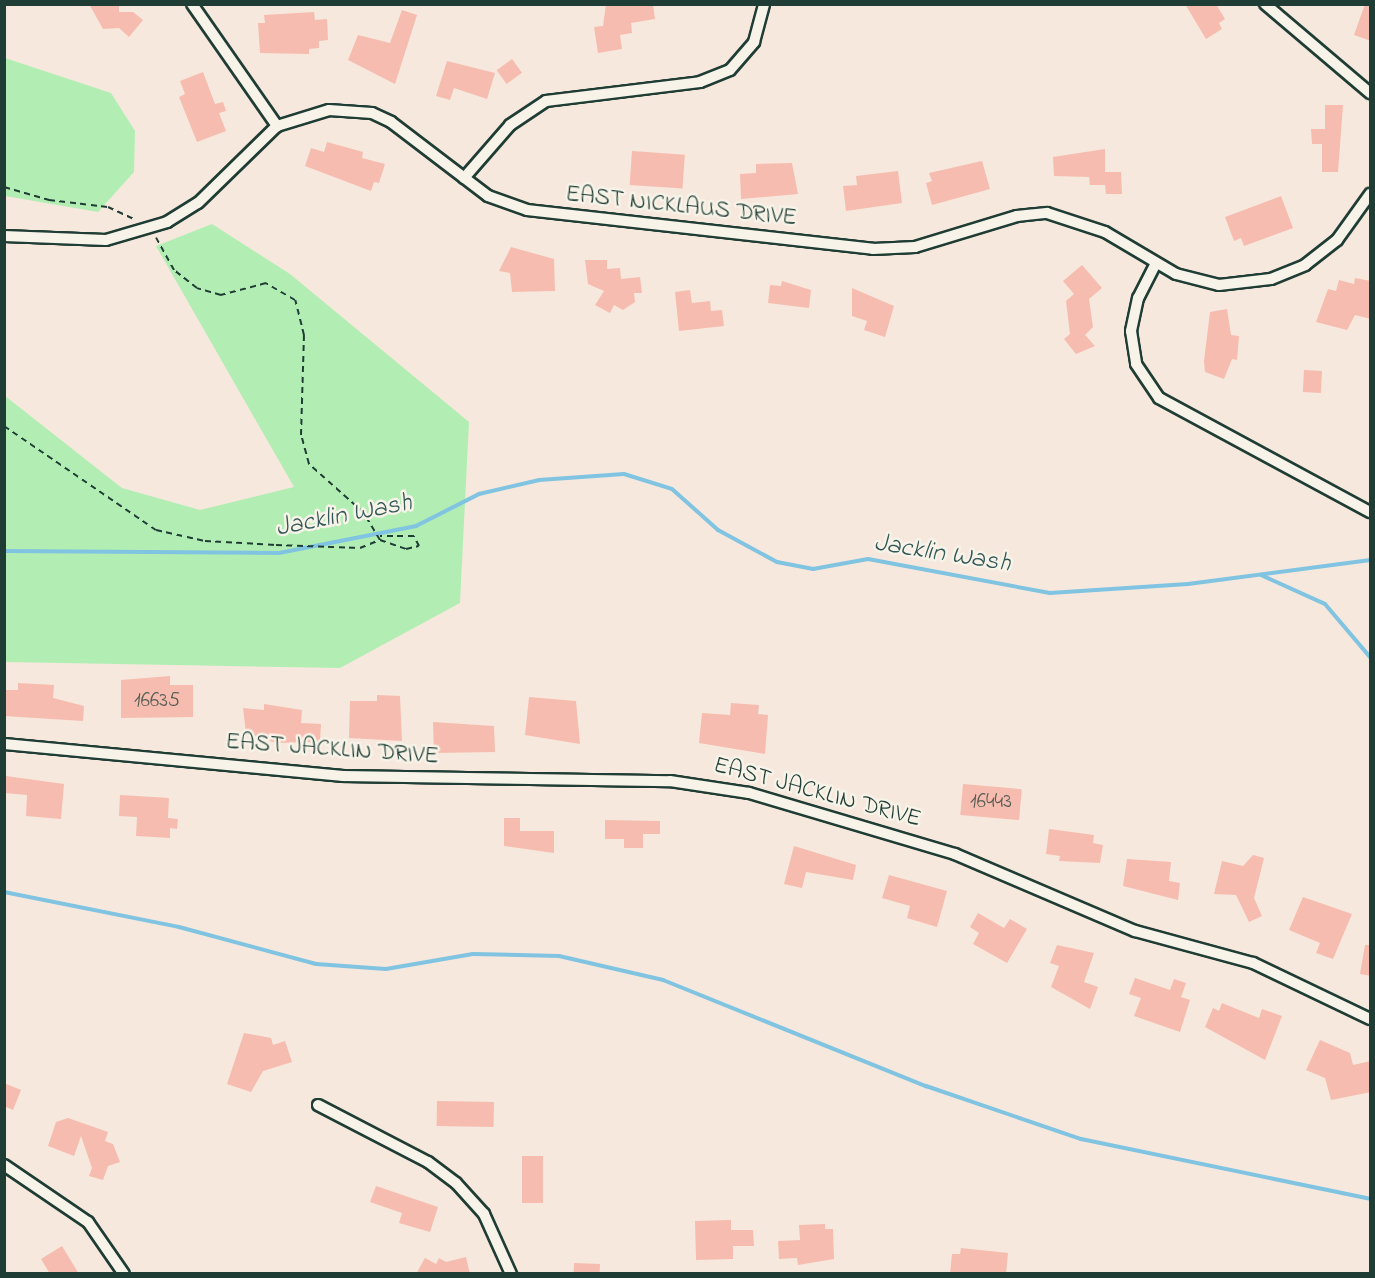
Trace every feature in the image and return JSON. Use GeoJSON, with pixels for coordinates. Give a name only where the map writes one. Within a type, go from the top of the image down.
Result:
{"type":"FeatureCollection","features":[{"type":"Feature","properties":{"kind":"street"},"geometry":{"type":"LineString","coordinates":[[192,4],[277,126]]}},
{"type":"Feature","properties":{"kind":"street"},"geometry":{"type":"LineString","coordinates":[[464,178],[510,125],[546,101],[700,82],[730,70],[754,42],[764,4]]}},
{"type":"Feature","properties":{"kind":"street"},"geometry":{"type":"LineString","coordinates":[[1265,4],[1371,93]]}},
{"type":"Feature","properties":{"kind":"street","name":"EAST NICKLAUS DRIVE"},"geometry":{"type":"LineString","coordinates":[[4,236],[106,240],[148,229],[198,202],[277,126],[329,110],[372,113],[415,137],[464,178],[502,202],[545,213],[873,249],[915,247],[1017,216],[1047,213],[1105,232],[1155,265],[1219,285],[1289,273],[1337,240],[1371,194]]}},
{"type":"Feature","properties":{"kind":"street"},"geometry":{"type":"LineString","coordinates":[[1155,265],[1138,298],[1131,331],[1136,364],[1159,398],[1371,512]]}},
{"type":"Feature","properties":{"kind":"street","name":"EAST JACKLIN DRIVE"},"geometry":{"type":"LineString","coordinates":[[4,744],[343,776],[670,781],[749,793],[939,848],[1135,931],[1253,963],[1371,1019]]}},
{"type":"Feature","properties":{"kind":"street"},"geometry":{"type":"LineString","coordinates":[[318,1105],[428,1162],[456,1183],[484,1214],[511,1274]]}},
{"type":"Feature","properties":{"kind":"street"},"geometry":{"type":"LineString","coordinates":[[4,1165],[88,1222],[124,1274]]}},
{"type":"Feature","properties":{"kind":"path"},"geometry":{"type":"LineString","coordinates":[[4,187],[49,200],[108,207],[148,229],[174,270],[197,288],[221,295],[266,283],[295,300],[304,335],[301,435],[309,464],[364,513],[380,538],[413,550],[420,540],[380,538],[360,548],[276,545],[205,541],[156,530],[4,426]]}},
{"type":"Feature","properties":{"kind":"green space"},"geometry":{"type":"Polygon","coordinates":[[[5,58],[111,93],[135,131],[134,172],[98,212],[5,196],[5,58]]]}},
{"type":"Feature","properties":{"kind":"green space"},"geometry":{"type":"Polygon","coordinates":[[[212,224],[290,274],[469,422],[460,603],[340,668],[5,662],[5,396],[122,488],[200,510],[294,487],[156,246],[212,224]]]}},
{"type":"Feature","properties":{"kind":"building"},"geometry":{"type":"Polygon","coordinates":[[[89,4],[119,4],[119,12],[133,12],[143,20],[129,37],[119,28],[103,29],[89,4]]]}},
{"type":"Feature","properties":{"kind":"building"},"geometry":{"type":"Polygon","coordinates":[[[606,4],[653,4],[655,19],[631,23],[632,33],[620,35],[622,49],[598,53],[594,27],[603,26],[606,4]]]}},
{"type":"Feature","properties":{"kind":"building"},"geometry":{"type":"Polygon","coordinates":[[[1185,4],[1216,4],[1225,19],[1219,23],[1222,29],[1206,39],[1185,4]]]}},
{"type":"Feature","properties":{"kind":"building"},"geometry":{"type":"Polygon","coordinates":[[[1365,4],[1371,4],[1371,41],[1354,35],[1365,4]]]}},
{"type":"Feature","properties":{"kind":"building"},"geometry":{"type":"Polygon","coordinates":[[[402,10],[417,15],[395,84],[348,60],[358,35],[390,43],[402,10]]]}},
{"type":"Feature","properties":{"kind":"building"},"geometry":{"type":"Polygon","coordinates":[[[314,12],[315,20],[327,19],[328,40],[319,41],[319,48],[309,49],[309,54],[260,53],[258,23],[265,23],[264,15],[314,12]]]}},
{"type":"Feature","properties":{"kind":"building"},"geometry":{"type":"Polygon","coordinates":[[[512,59],[522,73],[507,84],[497,70],[512,59]]]}},
{"type":"Feature","properties":{"kind":"building"},"geometry":{"type":"Polygon","coordinates":[[[447,61],[495,73],[487,99],[454,88],[450,100],[436,96],[447,61]]]}},
{"type":"Feature","properties":{"kind":"building"},"geometry":{"type":"Polygon","coordinates":[[[203,72],[215,104],[223,102],[226,111],[219,113],[226,131],[197,142],[179,97],[185,94],[180,81],[203,72]]]}},
{"type":"Feature","properties":{"kind":"building"},"geometry":{"type":"Polygon","coordinates":[[[1325,105],[1343,105],[1338,172],[1322,172],[1322,144],[1312,144],[1311,129],[1325,129],[1325,105]]]}},
{"type":"Feature","properties":{"kind":"building"},"geometry":{"type":"Polygon","coordinates":[[[327,142],[363,152],[362,158],[385,164],[379,183],[374,182],[371,191],[305,166],[311,148],[324,152],[327,142]]]}},
{"type":"Feature","properties":{"kind":"building"},"geometry":{"type":"Polygon","coordinates":[[[1105,149],[1105,172],[1121,172],[1122,194],[1106,194],[1105,185],[1090,185],[1089,177],[1054,176],[1053,157],[1105,149]]]}},
{"type":"Feature","properties":{"kind":"building"},"geometry":{"type":"Polygon","coordinates":[[[632,151],[685,155],[682,189],[630,185],[632,151]]]}},
{"type":"Feature","properties":{"kind":"building"},"geometry":{"type":"Polygon","coordinates":[[[982,161],[990,189],[932,205],[926,183],[932,181],[929,173],[982,161]]]}},
{"type":"Feature","properties":{"kind":"building"},"geometry":{"type":"Polygon","coordinates":[[[792,163],[798,194],[741,199],[740,174],[756,173],[756,164],[792,163]]]}},
{"type":"Feature","properties":{"kind":"building"},"geometry":{"type":"Polygon","coordinates":[[[898,171],[902,203],[846,211],[843,186],[857,185],[856,176],[898,171]]]}},
{"type":"Feature","properties":{"kind":"building"},"geometry":{"type":"Polygon","coordinates":[[[1281,196],[1293,228],[1244,246],[1241,238],[1234,241],[1225,217],[1281,196]]]}},
{"type":"Feature","properties":{"kind":"building"},"geometry":{"type":"Polygon","coordinates":[[[511,247],[554,259],[555,291],[512,292],[510,273],[499,271],[511,247]]]}},
{"type":"Feature","properties":{"kind":"building"},"geometry":{"type":"Polygon","coordinates":[[[585,260],[607,260],[607,269],[620,268],[621,279],[640,277],[642,293],[634,293],[635,302],[623,310],[614,305],[610,313],[595,305],[604,291],[588,284],[585,260]]]}},
{"type":"Feature","properties":{"kind":"building"},"geometry":{"type":"Polygon","coordinates":[[[1082,265],[1102,288],[1089,299],[1093,327],[1085,335],[1095,346],[1076,354],[1064,339],[1070,334],[1066,301],[1074,294],[1063,281],[1082,265]]]}},
{"type":"Feature","properties":{"kind":"building"},"geometry":{"type":"Polygon","coordinates":[[[1355,278],[1371,281],[1371,319],[1355,315],[1347,330],[1316,322],[1328,289],[1336,291],[1339,280],[1354,284],[1355,278]]]}},
{"type":"Feature","properties":{"kind":"building"},"geometry":{"type":"Polygon","coordinates":[[[782,281],[811,290],[809,308],[768,303],[770,285],[781,286],[782,281]]]}},
{"type":"Feature","properties":{"kind":"building"},"geometry":{"type":"Polygon","coordinates":[[[852,288],[894,306],[885,337],[864,330],[867,321],[852,316],[852,288]]]}},
{"type":"Feature","properties":{"kind":"building"},"geometry":{"type":"Polygon","coordinates":[[[690,290],[692,303],[710,301],[711,311],[722,310],[724,326],[679,331],[675,292],[690,290]]]}},
{"type":"Feature","properties":{"kind":"building"},"geometry":{"type":"Polygon","coordinates":[[[1227,309],[1231,335],[1239,336],[1237,360],[1232,359],[1224,379],[1205,372],[1204,361],[1210,312],[1227,309]]]}},
{"type":"Feature","properties":{"kind":"building"},"geometry":{"type":"Polygon","coordinates":[[[1304,370],[1322,371],[1321,393],[1303,392],[1304,370]]]}},
{"type":"Feature","properties":{"kind":"building"},"geometry":{"type":"Polygon","coordinates":[[[170,676],[170,685],[193,685],[193,717],[121,718],[121,680],[170,676]]]}},
{"type":"Feature","properties":{"kind":"building"},"geometry":{"type":"Polygon","coordinates":[[[18,683],[54,685],[53,698],[84,706],[83,721],[4,716],[4,690],[18,690],[18,683]]]}},
{"type":"Feature","properties":{"kind":"building"},"geometry":{"type":"Polygon","coordinates":[[[377,695],[400,696],[402,741],[349,738],[350,701],[377,701],[377,695]]]}},
{"type":"Feature","properties":{"kind":"building"},"geometry":{"type":"Polygon","coordinates":[[[529,697],[576,701],[580,744],[525,735],[529,697]]]}},
{"type":"Feature","properties":{"kind":"building"},"geometry":{"type":"Polygon","coordinates":[[[731,703],[759,705],[758,714],[768,715],[765,754],[699,743],[702,713],[730,715],[731,703]]]}},
{"type":"Feature","properties":{"kind":"building"},"geometry":{"type":"Polygon","coordinates":[[[264,704],[302,710],[301,723],[321,724],[320,742],[276,743],[246,733],[243,708],[264,710],[264,704]]]}},
{"type":"Feature","properties":{"kind":"building"},"geometry":{"type":"Polygon","coordinates":[[[433,722],[494,726],[495,752],[434,753],[433,722]]]}},
{"type":"Feature","properties":{"kind":"building"},"geometry":{"type":"Polygon","coordinates":[[[6,776],[64,784],[61,819],[26,816],[27,795],[4,793],[6,776]]]}},
{"type":"Feature","properties":{"kind":"building"},"geometry":{"type":"Polygon","coordinates":[[[963,784],[1022,789],[1019,820],[960,815],[963,784]]]}},
{"type":"Feature","properties":{"kind":"building"},"geometry":{"type":"Polygon","coordinates":[[[120,795],[169,798],[168,818],[178,819],[177,829],[170,828],[170,838],[136,836],[137,817],[119,816],[120,795]]]}},
{"type":"Feature","properties":{"kind":"building"},"geometry":{"type":"Polygon","coordinates":[[[504,818],[520,818],[520,831],[554,831],[554,853],[504,846],[504,818]]]}},
{"type":"Feature","properties":{"kind":"building"},"geometry":{"type":"Polygon","coordinates":[[[605,820],[660,821],[660,834],[643,834],[643,848],[624,848],[624,839],[605,839],[605,820]]]}},
{"type":"Feature","properties":{"kind":"building"},"geometry":{"type":"Polygon","coordinates":[[[1049,829],[1094,835],[1093,843],[1103,845],[1100,863],[1059,861],[1060,856],[1046,854],[1049,829]]]}},
{"type":"Feature","properties":{"kind":"building"},"geometry":{"type":"Polygon","coordinates":[[[794,846],[856,865],[853,880],[806,872],[802,888],[784,884],[794,846]]]}},
{"type":"Feature","properties":{"kind":"building"},"geometry":{"type":"Polygon","coordinates":[[[1253,855],[1264,858],[1254,898],[1262,916],[1249,922],[1236,895],[1214,894],[1222,861],[1243,866],[1253,855]]]}},
{"type":"Feature","properties":{"kind":"building"},"geometry":{"type":"Polygon","coordinates":[[[1127,859],[1171,862],[1169,881],[1180,883],[1178,900],[1123,886],[1127,859]]]}},
{"type":"Feature","properties":{"kind":"building"},"geometry":{"type":"Polygon","coordinates":[[[889,875],[947,891],[937,927],[907,918],[910,906],[882,898],[889,875]]]}},
{"type":"Feature","properties":{"kind":"building"},"geometry":{"type":"Polygon","coordinates":[[[1303,897],[1352,914],[1333,959],[1316,953],[1320,943],[1289,930],[1303,897]]]}},
{"type":"Feature","properties":{"kind":"building"},"geometry":{"type":"Polygon","coordinates":[[[978,913],[1004,928],[1010,919],[1027,929],[1007,963],[973,944],[979,933],[970,927],[978,913]]]}},
{"type":"Feature","properties":{"kind":"building"},"geometry":{"type":"Polygon","coordinates":[[[1057,945],[1094,953],[1084,982],[1098,987],[1090,1009],[1051,987],[1059,966],[1050,963],[1057,945]]]}},
{"type":"Feature","properties":{"kind":"building"},"geometry":{"type":"Polygon","coordinates":[[[1365,945],[1371,945],[1371,976],[1360,974],[1365,945]]]}},
{"type":"Feature","properties":{"kind":"building"},"geometry":{"type":"Polygon","coordinates":[[[1135,978],[1170,990],[1174,979],[1186,983],[1181,997],[1190,1000],[1180,1032],[1134,1016],[1141,998],[1129,994],[1135,978]]]}},
{"type":"Feature","properties":{"kind":"building"},"geometry":{"type":"Polygon","coordinates":[[[1222,1003],[1259,1018],[1262,1009],[1282,1016],[1265,1060],[1205,1027],[1213,1008],[1219,1011],[1222,1003]]]}},
{"type":"Feature","properties":{"kind":"building"},"geometry":{"type":"Polygon","coordinates":[[[244,1033],[271,1038],[273,1045],[285,1041],[292,1062],[263,1071],[251,1092],[227,1084],[244,1033]]]}},
{"type":"Feature","properties":{"kind":"building"},"geometry":{"type":"Polygon","coordinates":[[[1320,1040],[1350,1053],[1353,1065],[1371,1061],[1371,1092],[1331,1100],[1325,1078],[1306,1070],[1320,1040]]]}},
{"type":"Feature","properties":{"kind":"building"},"geometry":{"type":"Polygon","coordinates":[[[4,1083],[21,1090],[13,1110],[4,1106],[4,1083]]]}},
{"type":"Feature","properties":{"kind":"building"},"geometry":{"type":"Polygon","coordinates":[[[437,1101],[494,1102],[494,1127],[437,1126],[437,1101]]]}},
{"type":"Feature","properties":{"kind":"building"},"geometry":{"type":"Polygon","coordinates":[[[68,1118],[108,1132],[105,1141],[113,1144],[120,1162],[108,1166],[103,1180],[89,1176],[92,1168],[81,1136],[74,1156],[48,1146],[56,1122],[68,1118]]]}},
{"type":"Feature","properties":{"kind":"building"},"geometry":{"type":"Polygon","coordinates":[[[522,1156],[543,1156],[543,1203],[522,1203],[522,1156]]]}},
{"type":"Feature","properties":{"kind":"building"},"geometry":{"type":"Polygon","coordinates":[[[376,1186],[438,1207],[430,1232],[399,1223],[402,1213],[370,1202],[376,1186]]]}},
{"type":"Feature","properties":{"kind":"building"},"geometry":{"type":"Polygon","coordinates":[[[731,1220],[731,1230],[753,1230],[754,1246],[733,1246],[733,1259],[696,1260],[695,1221],[731,1220]]]}},
{"type":"Feature","properties":{"kind":"building"},"geometry":{"type":"Polygon","coordinates":[[[825,1224],[825,1229],[833,1229],[834,1259],[798,1265],[797,1258],[779,1259],[778,1241],[800,1240],[799,1225],[825,1224]]]}},
{"type":"Feature","properties":{"kind":"building"},"geometry":{"type":"Polygon","coordinates":[[[62,1246],[79,1274],[50,1274],[41,1259],[62,1246]]]}},
{"type":"Feature","properties":{"kind":"building"},"geometry":{"type":"Polygon","coordinates":[[[961,1248],[1008,1253],[1006,1274],[950,1274],[952,1254],[960,1254],[961,1248]]]}},
{"type":"Feature","properties":{"kind":"building"},"geometry":{"type":"Polygon","coordinates":[[[466,1257],[470,1274],[416,1274],[425,1258],[436,1264],[439,1258],[446,1262],[466,1257]]]}},
{"type":"Feature","properties":{"kind":"building"},"geometry":{"type":"Polygon","coordinates":[[[574,1263],[600,1264],[600,1274],[574,1274],[574,1263]]]}},
{"type":"Feature","properties":{"kind":"waterway","name":"Jacklin Wash"},"geometry":{"type":"LineString","coordinates":[[4,551],[279,553],[416,526],[479,494],[539,480],[624,474],[672,489],[718,530],[777,562],[813,569],[868,559],[1050,593],[1188,584],[1370,560]]}},
{"type":"Feature","properties":{"kind":"waterway"},"geometry":{"type":"LineString","coordinates":[[1261,575],[1325,604],[1370,657]]}},
{"type":"Feature","properties":{"kind":"waterway"},"geometry":{"type":"LineString","coordinates":[[4,892],[179,927],[316,964],[386,969],[473,954],[559,956],[663,980],[926,1086],[1081,1139],[1370,1199]]}}]}
